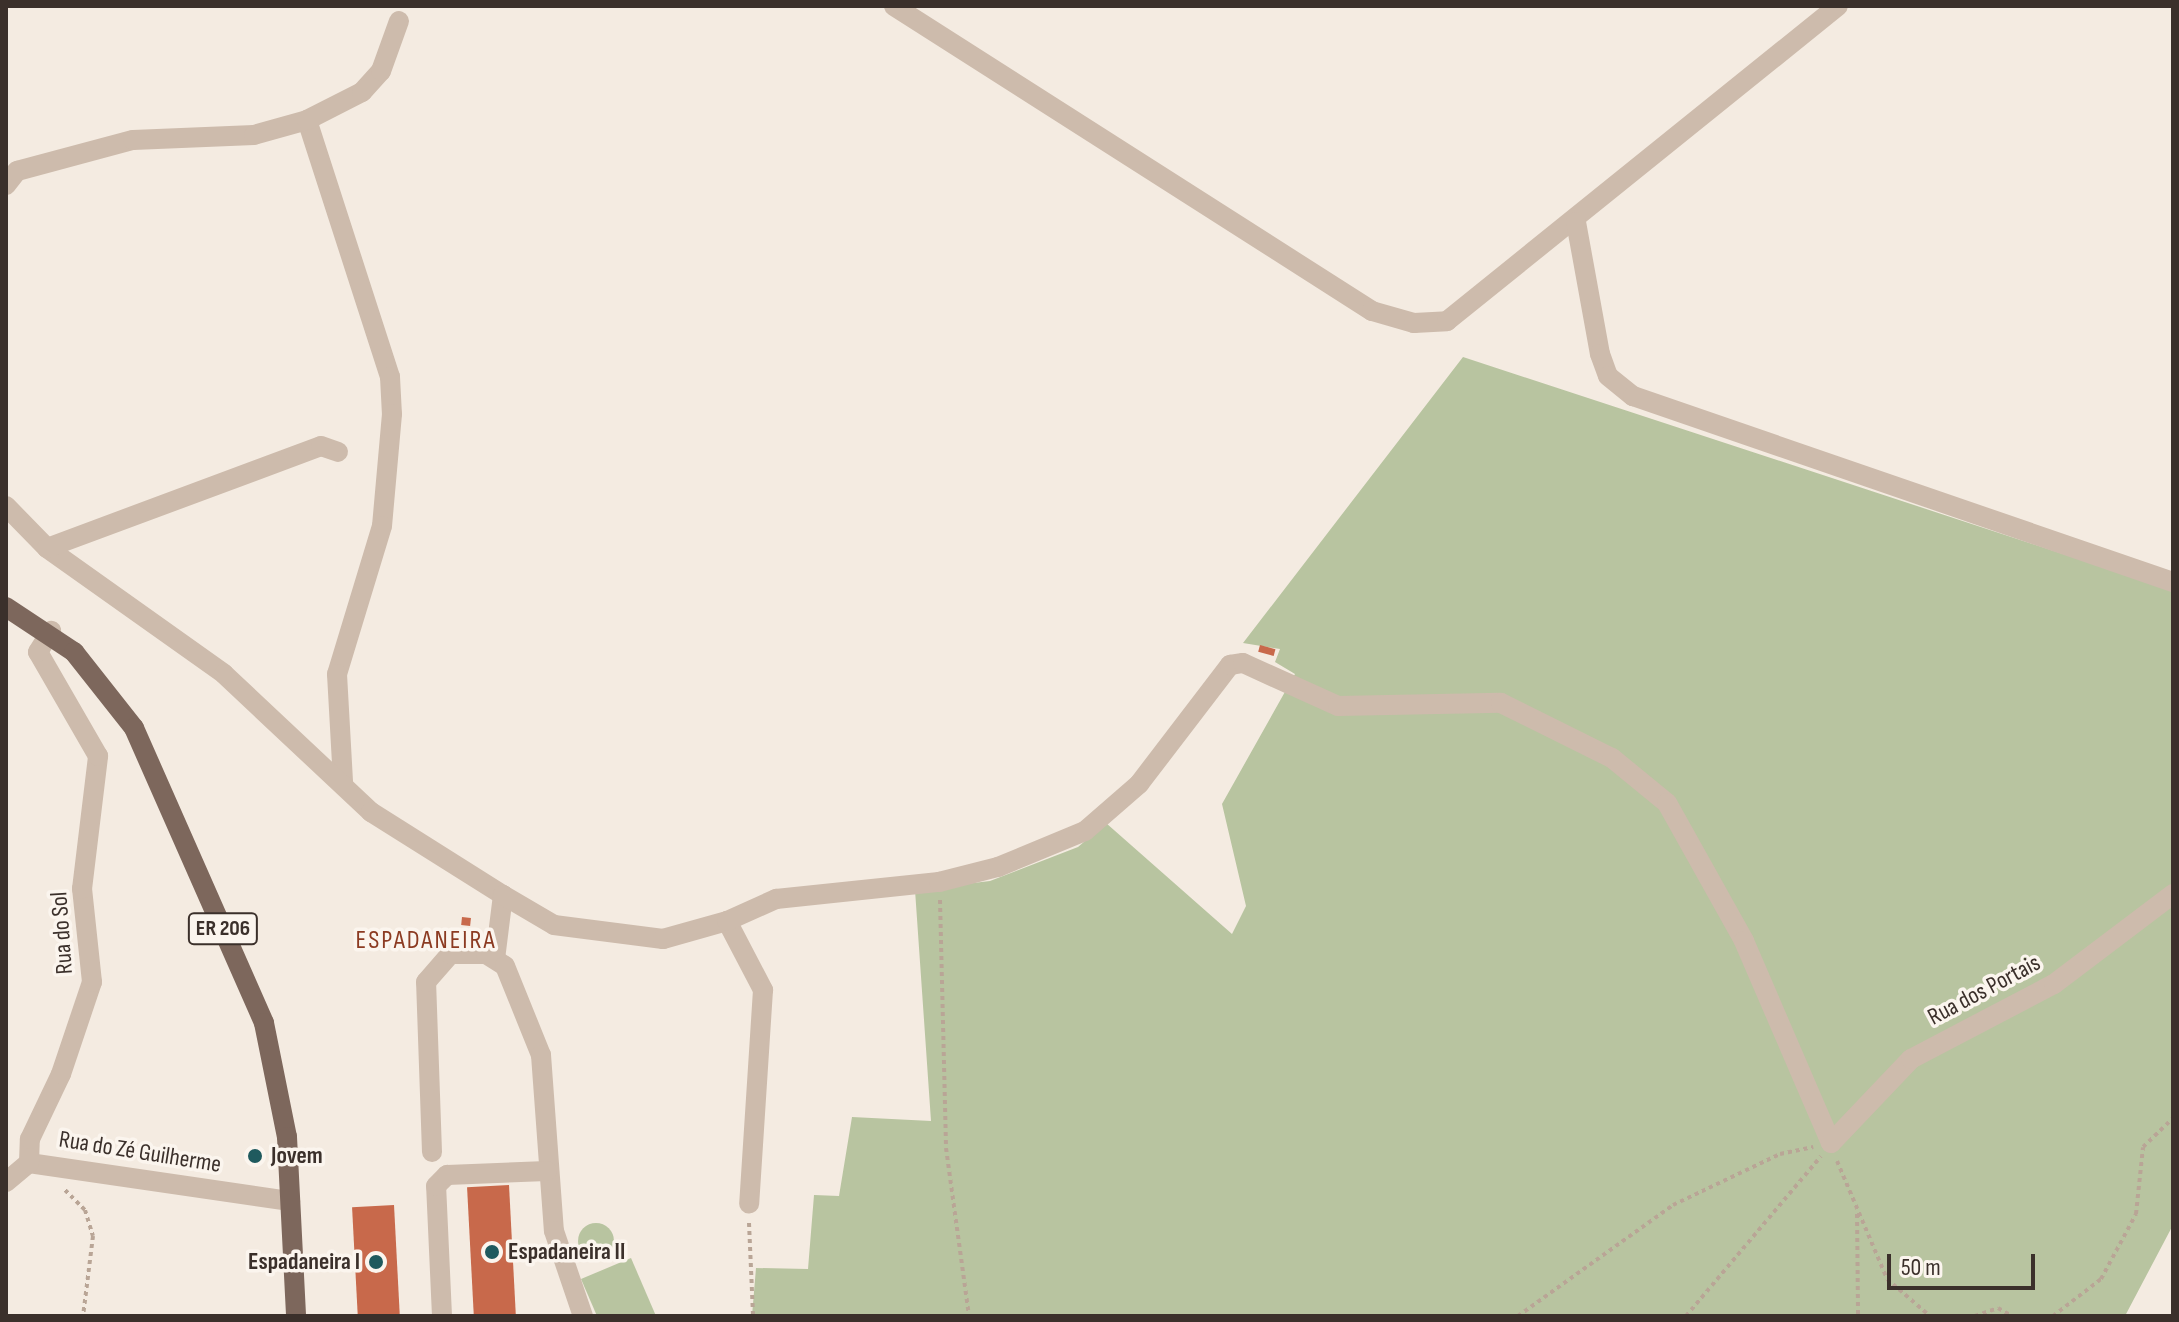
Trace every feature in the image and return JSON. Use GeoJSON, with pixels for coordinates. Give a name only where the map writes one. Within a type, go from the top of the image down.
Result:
{"type":"FeatureCollection","features":[{"type":"Feature","properties":{"kind":"main road","name":"ER 206"},"geometry":{"type":"LineString","coordinates":[[6,607],[51,631],[106,684],[134,728],[264,1023],[280,1075],[296,1316]]}},
{"type":"Feature","properties":{"kind":"street"},"geometry":{"type":"LineString","coordinates":[[894,6],[1372,311],[1414,323],[1447,321],[1576,222],[1838,6]]}},
{"type":"Feature","properties":{"kind":"street"},"geometry":{"type":"LineString","coordinates":[[8,173],[133,140],[254,135],[307,120],[362,92],[381,71],[399,21]]}},
{"type":"Feature","properties":{"kind":"street"},"geometry":{"type":"LineString","coordinates":[[307,120],[390,377],[392,414],[382,526],[337,674],[343,783]]}},
{"type":"Feature","properties":{"kind":"street"},"geometry":{"type":"LineString","coordinates":[[1576,222],[1600,354],[1608,376],[1633,396],[2173,582]]}},
{"type":"Feature","properties":{"kind":"street"},"geometry":{"type":"LineString","coordinates":[[47,548],[321,446],[338,452]]}},
{"type":"Feature","properties":{"kind":"street"},"geometry":{"type":"LineString","coordinates":[[6,506],[47,548],[224,674],[371,812],[554,925],[663,939],[727,921],[776,899],[939,882],[1045,849],[1113,811],[1230,665],[1260,668],[1302,696],[1338,706],[1501,703],[1612,758],[1667,803],[1744,941],[1831,1143]]}},
{"type":"Feature","properties":{"kind":"street","name":"Rua do Sol"},"geometry":{"type":"LineString","coordinates":[[29,1163],[30,1139],[92,982],[82,889],[98,756],[38,652],[51,631]]}},
{"type":"Feature","properties":{"kind":"street","name":"Rua dos Portais"},"geometry":{"type":"LineString","coordinates":[[1831,1143],[1911,1059],[2054,984],[2173,894]]}},
{"type":"Feature","properties":{"kind":"street"},"geometry":{"type":"LineString","coordinates":[[495,959],[503,895]]}},
{"type":"Feature","properties":{"kind":"street"},"geometry":{"type":"LineString","coordinates":[[727,921],[763,990],[749,1204]]}},
{"type":"Feature","properties":{"kind":"street"},"geometry":{"type":"LineString","coordinates":[[432,1152],[426,982],[450,954],[495,959],[505,966],[541,1055],[547,1171],[561,1261],[583,1316]]}},
{"type":"Feature","properties":{"kind":"street"},"geometry":{"type":"LineString","coordinates":[[6,1182],[29,1163]]}},
{"type":"Feature","properties":{"kind":"street","name":"Rua do Zé Guilherme"},"geometry":{"type":"LineString","coordinates":[[29,1163],[290,1201]]}},
{"type":"Feature","properties":{"kind":"street"},"geometry":{"type":"LineString","coordinates":[[442,1316],[436,1186],[447,1175],[547,1171]]}},
{"type":"Feature","properties":{"kind":"path"},"geometry":{"type":"LineString","coordinates":[[939,882],[946,1148],[969,1316]]}},
{"type":"Feature","properties":{"kind":"path"},"geometry":{"type":"LineString","coordinates":[[2053,1316],[2101,1279],[2136,1214],[2143,1147],[2173,1118]]}},
{"type":"Feature","properties":{"kind":"path"},"geometry":{"type":"LineString","coordinates":[[1831,1143],[1887,1279],[1930,1316]]}},
{"type":"Feature","properties":{"kind":"path"},"geometry":{"type":"LineString","coordinates":[[1518,1316],[1673,1205],[1780,1154],[1831,1143]]}},
{"type":"Feature","properties":{"kind":"path"},"geometry":{"type":"LineString","coordinates":[[1686,1316],[1831,1143]]}},
{"type":"Feature","properties":{"kind":"path"},"geometry":{"type":"LineString","coordinates":[[57,1185],[76,1196],[93,1236],[83,1316]]}},
{"type":"Feature","properties":{"kind":"path"},"geometry":{"type":"LineString","coordinates":[[749,1204],[753,1316]]}},
{"type":"Feature","properties":{"kind":"path"},"geometry":{"type":"LineString","coordinates":[[1857,1212],[1858,1316]]}},
{"type":"Feature","properties":{"kind":"path"},"geometry":{"type":"LineString","coordinates":[[1975,1316],[1998,1308],[2012,1316]]}},
{"type":"Feature","properties":{"kind":"green space"},"geometry":{"type":"Polygon","coordinates":[[[1463,357],[2173,590],[2173,1225],[2125,1316],[752,1316],[756,1268],[808,1269],[814,1195],[839,1196],[852,1117],[931,1121],[915,890],[990,881],[1078,847],[1106,823],[1232,934],[1246,906],[1222,804],[1295,674],[1275,662],[1280,649],[1243,643],[1463,357]]]}},
{"type":"Feature","properties":{"kind":"green space"},"geometry":{"type":"Polygon","coordinates":[[[596,1223],[609,1228],[614,1241],[609,1254],[596,1259],[583,1254],[578,1241],[583,1228],[596,1223]]]}},
{"type":"Feature","properties":{"kind":"green space"},"geometry":{"type":"Polygon","coordinates":[[[631,1258],[656,1316],[597,1316],[581,1279],[631,1258]]]}},
{"type":"Feature","properties":{"kind":"building"},"geometry":{"type":"Polygon","coordinates":[[[1260,645],[1275,649],[1274,656],[1258,652],[1260,645]]]}},
{"type":"Feature","properties":{"kind":"building"},"geometry":{"type":"Polygon","coordinates":[[[462,917],[471,918],[470,926],[461,925],[462,917]]]}},
{"type":"Feature","properties":{"kind":"building","name":"Espadaneira II"},"geometry":{"type":"Polygon","coordinates":[[[509,1185],[516,1316],[474,1316],[467,1187],[509,1185]]]}},
{"type":"Feature","properties":{"kind":"building","name":"Espadaneira I"},"geometry":{"type":"Polygon","coordinates":[[[394,1205],[400,1316],[358,1316],[352,1207],[394,1205]]]}},
{"type":"Feature","properties":{"kind":"place","name":"Jovem"},"geometry":{"type":"Point","coordinates":[255,1156]}},
{"type":"Feature","properties":{"kind":"place","name":"Espadaneira II"},"geometry":{"type":"Point","coordinates":[492,1252]}},
{"type":"Feature","properties":{"kind":"place","name":"Espadaneira I"},"geometry":{"type":"Point","coordinates":[376,1262]}},
{"type":"Feature","properties":{"kind":"district","name":"ESPADANEIRA"},"geometry":{"type":"Point","coordinates":[426,941]}}]}
